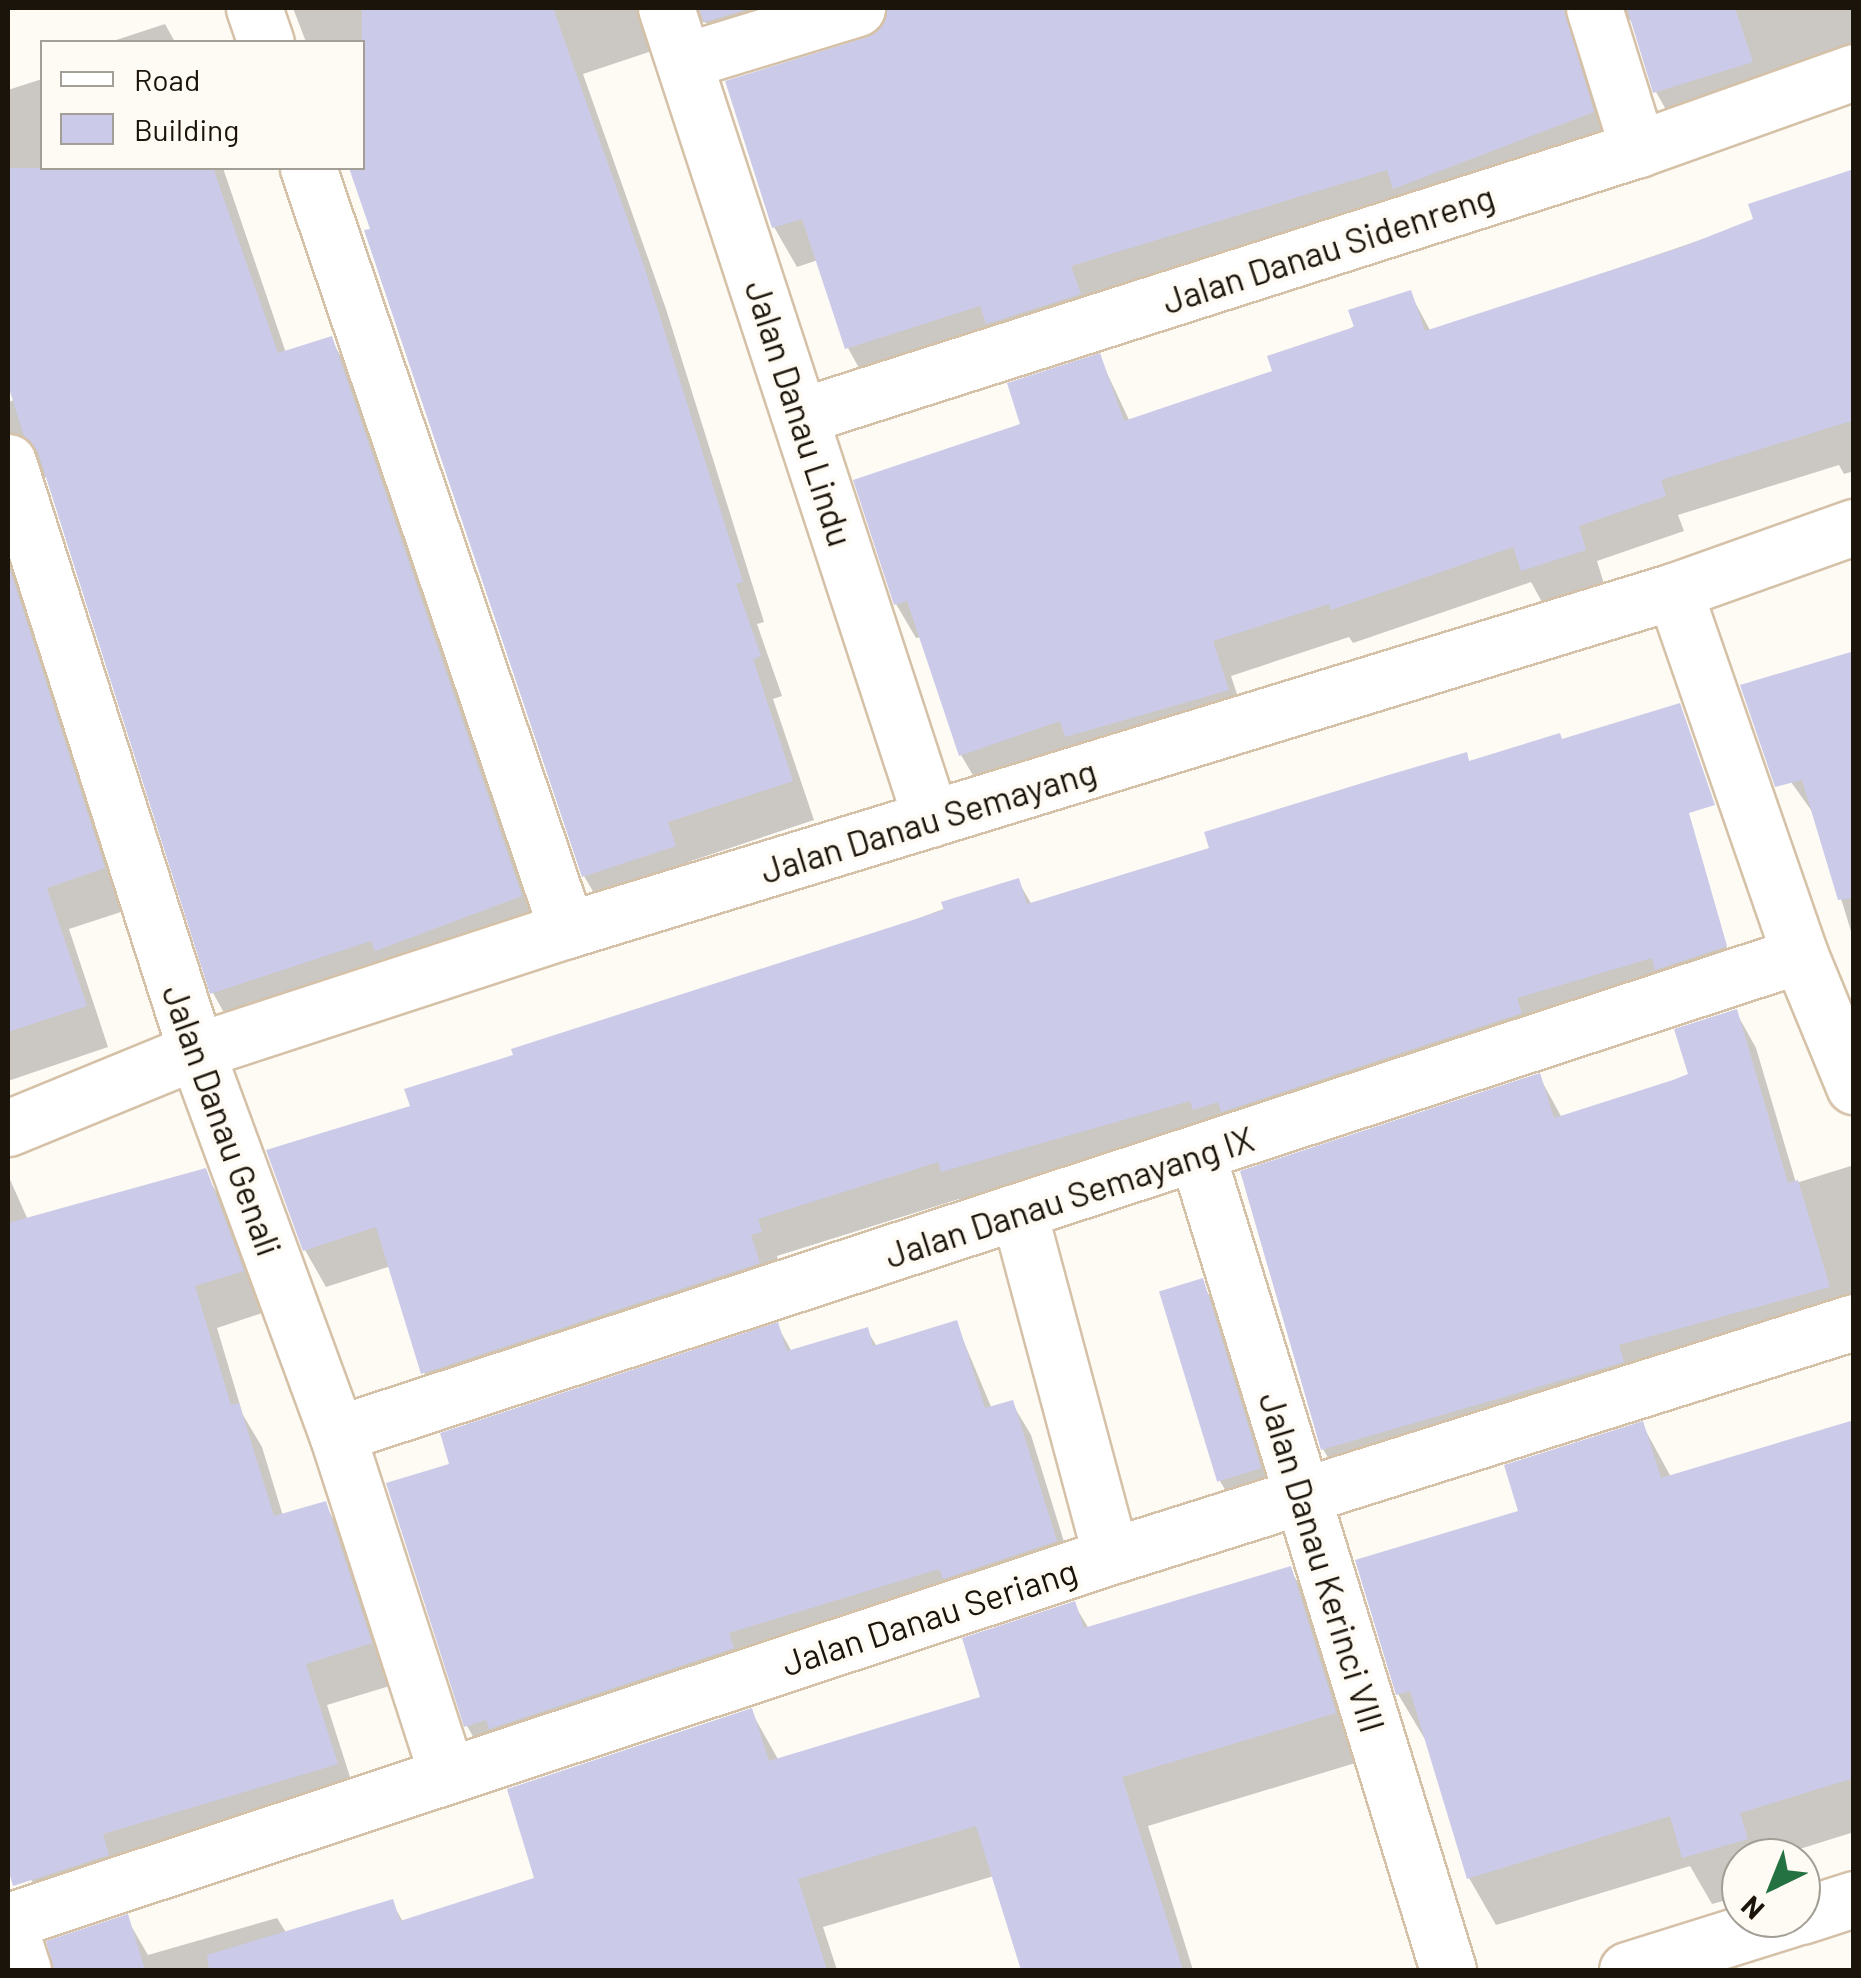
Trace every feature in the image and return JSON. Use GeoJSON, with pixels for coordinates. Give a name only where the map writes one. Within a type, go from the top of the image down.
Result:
{"type":"FeatureCollection","features":[{"type":"Feature","properties":{"kind":"street"},"geometry":{"type":"LineString","coordinates":[[254,8],[265,40]]}},
{"type":"Feature","properties":{"kind":"street","name":"Jalan Danau Lindu"},"geometry":{"type":"LineString","coordinates":[[666,8],[932,819]]}},
{"type":"Feature","properties":{"kind":"street"},"geometry":{"type":"LineString","coordinates":[[684,61],[857,8]]}},
{"type":"Feature","properties":{"kind":"street"},"geometry":{"type":"LineString","coordinates":[[1594,8],[1638,149]]}},
{"type":"Feature","properties":{"kind":"street","name":"Jalan Danau Sidenreng"},"geometry":{"type":"LineString","coordinates":[[801,416],[1638,149],[1854,72]]}},
{"type":"Feature","properties":{"kind":"street"},"geometry":{"type":"LineString","coordinates":[[309,170],[567,930]]}},
{"type":"Feature","properties":{"kind":"street","name":"Jalan Danau Genali"},"geometry":{"type":"LineString","coordinates":[[8,462],[196,1052],[337,1434],[447,1775]]}},
{"type":"Feature","properties":{"kind":"street","name":"Jalan Danau Semayang"},"geometry":{"type":"LineString","coordinates":[[8,1128],[196,1052],[567,930],[1674,590],[1854,527]]}},
{"type":"Feature","properties":{"kind":"street"},"geometry":{"type":"LineString","coordinates":[[1674,590],[1800,955],[1854,1086]]}},
{"type":"Feature","properties":{"kind":"street","name":"Jalan Danau Semayang IX"},"geometry":{"type":"LineString","coordinates":[[337,1434],[1800,955]]}},
{"type":"Feature","properties":{"kind":"street","name":"Jalan Danau Kerinci VIII"},"geometry":{"type":"LineString","coordinates":[[1197,1154],[1448,1970]]}},
{"type":"Feature","properties":{"kind":"street"},"geometry":{"type":"LineString","coordinates":[[1018,1213],[1111,1556]]}},
{"type":"Feature","properties":{"kind":"street","name":"Jalan Danau Seriang"},"geometry":{"type":"LineString","coordinates":[[8,1922],[1111,1556],[1305,1499],[1854,1322]]}},
{"type":"Feature","properties":{"kind":"street"},"geometry":{"type":"LineString","coordinates":[[1821,1910],[1854,1899]]}},
{"type":"Feature","properties":{"kind":"street"},"geometry":{"type":"LineString","coordinates":[[8,1922],[23,1970]]}},
{"type":"Feature","properties":{"kind":"street"},"geometry":{"type":"LineString","coordinates":[[1627,1970],[1729,1938]]}},
{"type":"Feature","properties":{"kind":"building"},"geometry":{"type":"Polygon","coordinates":[[[362,8],[553,8],[644,266],[743,582],[736,584],[761,656],[753,659],[793,781],[668,822],[676,846],[582,877],[364,230],[370,229],[350,170],[365,170],[362,8]]]}},
{"type":"Feature","properties":{"kind":"building"},"geometry":{"type":"Polygon","coordinates":[[[699,8],[752,8],[704,22],[699,8]]]}},
{"type":"Feature","properties":{"kind":"building"},"geometry":{"type":"Polygon","coordinates":[[[887,8],[1564,8],[1594,112],[1393,189],[1387,170],[1071,266],[1081,294],[986,324],[980,306],[845,349],[802,219],[772,228],[725,81],[867,37],[880,28],[887,8]]]}},
{"type":"Feature","properties":{"kind":"building"},"geometry":{"type":"Polygon","coordinates":[[[1627,8],[1735,8],[1753,62],[1653,93],[1627,8]]]}},
{"type":"Feature","properties":{"kind":"building"},"geometry":{"type":"Polygon","coordinates":[[[8,168],[214,170],[278,353],[332,336],[522,896],[375,951],[371,941],[210,994],[38,452],[24,436],[8,385],[8,168]]]}},
{"type":"Feature","properties":{"kind":"building"},"geometry":{"type":"Polygon","coordinates":[[[1854,169],[1854,420],[1661,480],[1666,496],[1579,526],[1586,550],[1521,571],[1513,547],[1331,610],[1329,604],[1213,641],[1229,690],[1065,737],[1060,721],[959,756],[907,601],[894,605],[853,480],[1020,424],[1007,383],[1100,353],[1124,421],[1272,371],[1267,356],[1354,327],[1348,310],[1411,290],[1425,331],[1682,247],[1753,219],[1748,204],[1854,169]]]}},
{"type":"Feature","properties":{"kind":"building"},"geometry":{"type":"Polygon","coordinates":[[[8,563],[105,868],[47,888],[87,1006],[8,1032],[8,563]]]}},
{"type":"Feature","properties":{"kind":"building"},"geometry":{"type":"Polygon","coordinates":[[[1854,651],[1854,898],[1838,900],[1802,780],[1775,787],[1740,685],[1854,651]]]}},
{"type":"Feature","properties":{"kind":"building"},"geometry":{"type":"Polygon","coordinates":[[[1680,703],[1715,805],[1689,813],[1727,946],[1655,970],[1652,958],[1517,998],[1522,1013],[1221,1112],[1218,1102],[1193,1110],[1190,1101],[941,1172],[938,1162],[758,1219],[762,1232],[751,1235],[760,1263],[421,1374],[376,1227],[303,1251],[266,1150],[410,1106],[404,1089],[513,1055],[511,1049],[944,910],[941,902],[1019,878],[1027,904],[1209,848],[1204,832],[1385,776],[1467,752],[1469,761],[1560,733],[1562,739],[1680,703]]]}},
{"type":"Feature","properties":{"kind":"building"},"geometry":{"type":"Polygon","coordinates":[[[1737,1009],[1788,1183],[1798,1180],[1830,1287],[1619,1345],[1624,1362],[1321,1450],[1240,1171],[1540,1073],[1554,1118],[1673,1080],[1688,1074],[1674,1029],[1737,1009]]]}},
{"type":"Feature","properties":{"kind":"building"},"geometry":{"type":"Polygon","coordinates":[[[206,1168],[244,1271],[195,1286],[231,1405],[239,1403],[274,1516],[326,1501],[372,1643],[306,1664],[338,1764],[103,1834],[109,1855],[13,1886],[8,1869],[8,1223],[206,1168]]]}},
{"type":"Feature","properties":{"kind":"building"},"geometry":{"type":"Polygon","coordinates":[[[1203,1278],[1261,1468],[1217,1482],[1159,1291],[1203,1278]]]}},
{"type":"Feature","properties":{"kind":"building"},"geometry":{"type":"Polygon","coordinates":[[[957,1320],[985,1408],[1013,1400],[1057,1541],[943,1579],[939,1569],[729,1633],[734,1648],[489,1729],[486,1720],[464,1727],[386,1483],[449,1464],[440,1433],[778,1322],[787,1351],[868,1327],[873,1346],[957,1320]]]}},
{"type":"Feature","properties":{"kind":"building"},"geometry":{"type":"Polygon","coordinates":[[[1854,1420],[1854,1778],[1740,1813],[1748,1838],[1721,1838],[1721,1847],[1682,1858],[1670,1816],[1467,1879],[1410,1691],[1396,1695],[1355,1560],[1518,1511],[1504,1465],[1643,1421],[1661,1478],[1854,1420]]]}},
{"type":"Feature","properties":{"kind":"building"},"geometry":{"type":"Polygon","coordinates":[[[1291,1566],[1336,1713],[1122,1777],[1183,1970],[1021,1970],[976,1826],[798,1879],[827,1970],[209,1970],[207,1955],[393,1899],[400,1921],[534,1878],[507,1789],[752,1708],[769,1761],[980,1697],[962,1638],[1075,1601],[1084,1628],[1291,1566]]]}},
{"type":"Feature","properties":{"kind":"building"},"geometry":{"type":"Polygon","coordinates":[[[128,1914],[145,1970],[53,1970],[46,1941],[128,1914]]]}}]}
